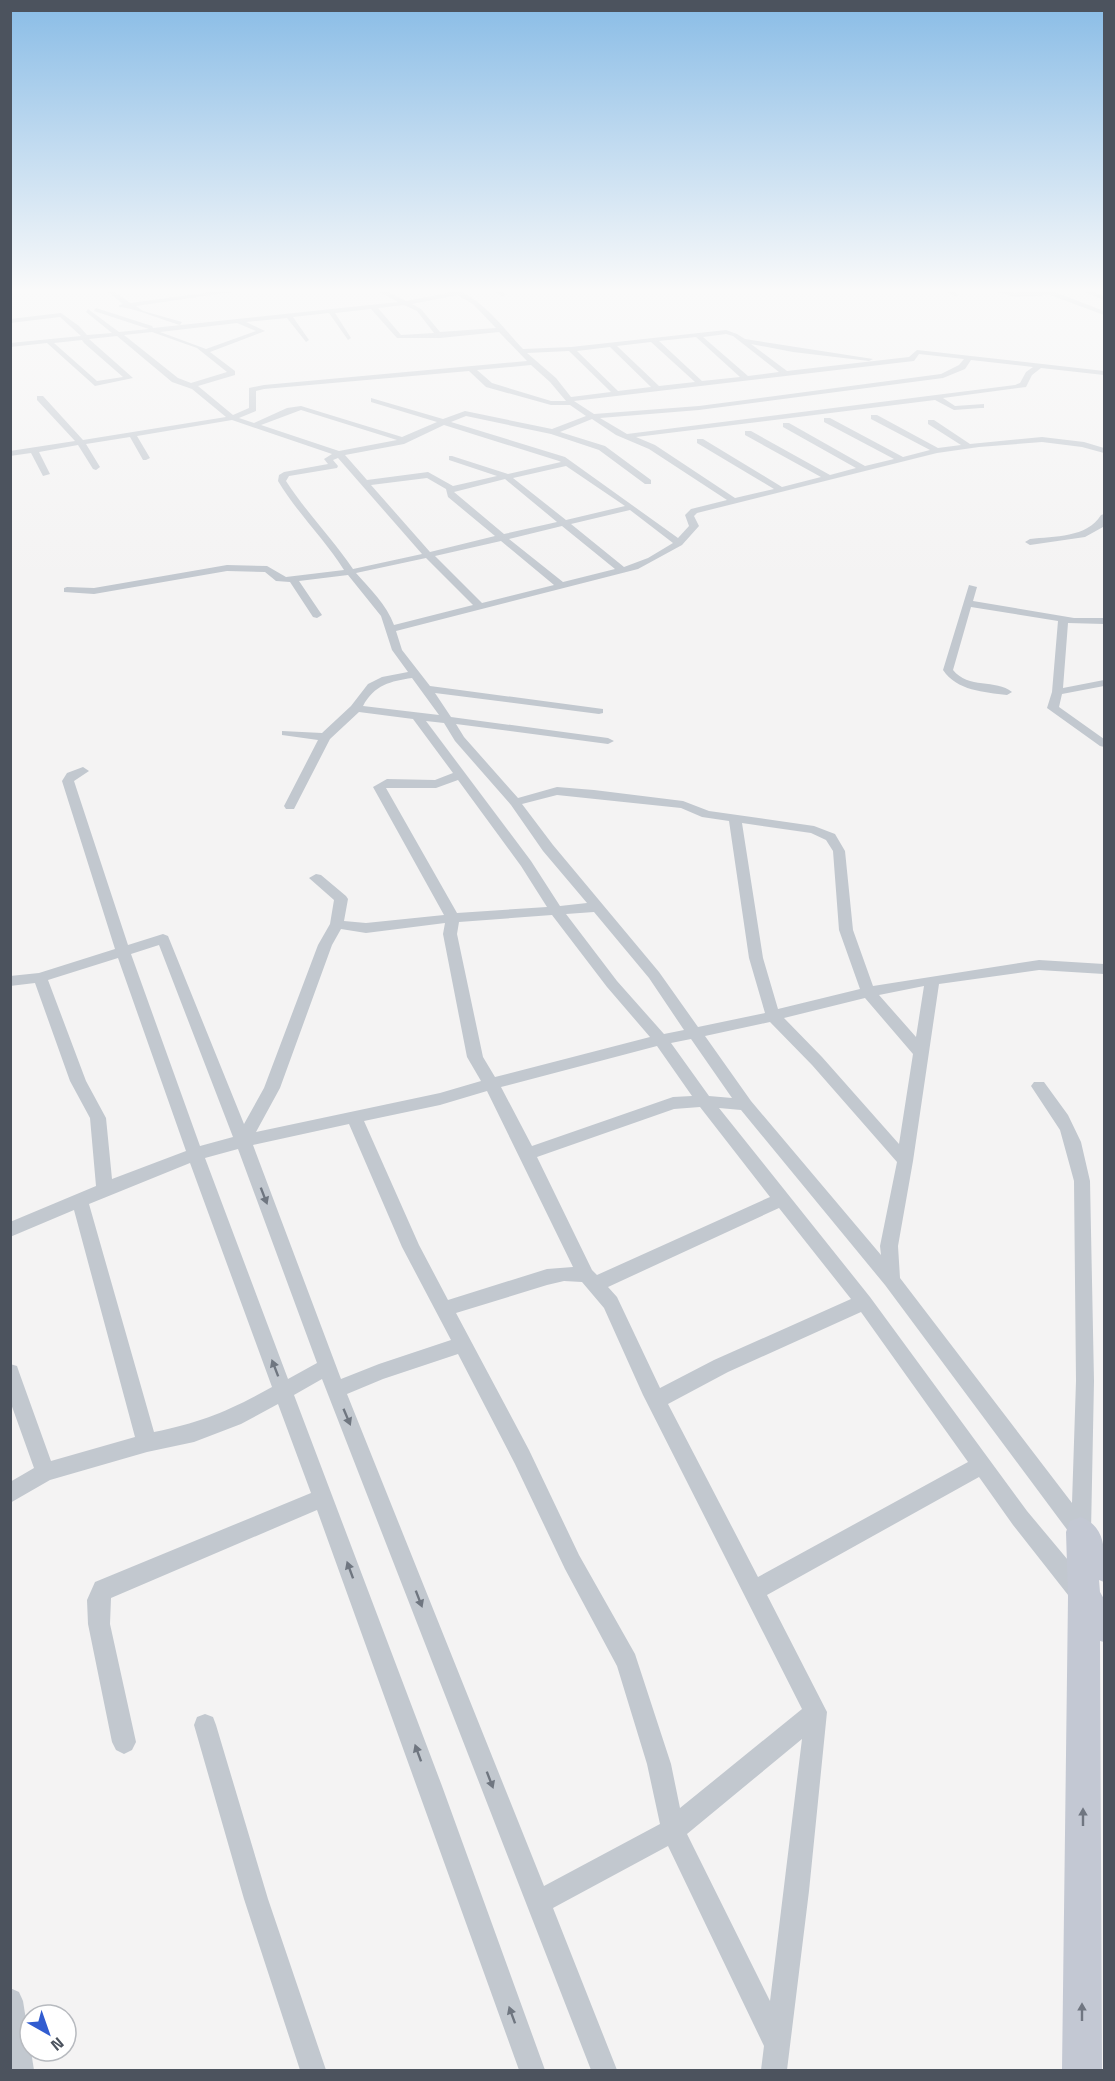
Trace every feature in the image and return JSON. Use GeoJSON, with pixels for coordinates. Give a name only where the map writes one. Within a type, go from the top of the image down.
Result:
{"type":"FeatureCollection","features":[{"type":"Feature","properties":{"kind":"street"},"geometry":{"type":"LineString","coordinates":[[190,386],[195,387],[212,399],[228,414],[339,454],[428,555],[480,606]]}},
{"type":"Feature","properties":{"kind":"street"},"geometry":{"type":"LineString","coordinates":[[10,454],[132,434],[253,409],[252,390],[264,387],[325,386]]}},
{"type":"Feature","properties":{"kind":"street"},"geometry":{"type":"LineString","coordinates":[[493,386],[551,403],[692,386]]}},
{"type":"Feature","properties":{"kind":"street"},"geometry":{"type":"LineString","coordinates":[[558,386],[570,401],[592,416],[652,447],[735,502]]}},
{"type":"Feature","properties":{"kind":"street"},"geometry":{"type":"LineString","coordinates":[[609,386],[617,394]]}},
{"type":"Feature","properties":{"kind":"street"},"geometry":{"type":"LineString","coordinates":[[654,386],[658,390]]}},
{"type":"Feature","properties":{"kind":"street"},"geometry":{"type":"LineString","coordinates":[[627,436],[761,417],[860,397],[901,386]]}},
{"type":"Feature","properties":{"kind":"street"},"geometry":{"type":"LineString","coordinates":[[553,432],[592,416],[699,408],[784,397],[934,396],[1007,386]]}},
{"type":"Feature","properties":{"kind":"street"},"geometry":{"type":"LineString","coordinates":[[676,388],[684,395]]}},
{"type":"Feature","properties":{"kind":"street"},"geometry":{"type":"LineString","coordinates":[[775,391],[784,397]]}},
{"type":"Feature","properties":{"kind":"street"},"geometry":{"type":"LineString","coordinates":[[934,396],[954,408],[981,406]]}},
{"type":"Feature","properties":{"kind":"street"},"geometry":{"type":"LineString","coordinates":[[40,398],[81,443],[96,467]]}},
{"type":"Feature","properties":{"kind":"street"},"geometry":{"type":"LineString","coordinates":[[374,400],[554,455],[632,507],[679,543]]}},
{"type":"Feature","properties":{"kind":"street"},"geometry":{"type":"LineString","coordinates":[[255,425],[309,402]]}},
{"type":"Feature","properties":{"kind":"street"},"geometry":{"type":"LineString","coordinates":[[691,402],[699,408]]}},
{"type":"Feature","properties":{"kind":"street"},"geometry":{"type":"LineString","coordinates":[[746,402],[761,417]]}},
{"type":"Feature","properties":{"kind":"street"},"geometry":{"type":"LineString","coordinates":[[297,408],[404,440]]}},
{"type":"Feature","properties":{"kind":"street"},"geometry":{"type":"LineString","coordinates":[[648,482],[602,448],[553,432],[465,413],[404,440],[339,454],[328,459],[334,466],[287,474],[282,477],[293,499],[332,544],[350,572],[376,602],[391,629],[397,650],[459,739],[515,802],[548,848],[654,975],[745,1104],[891,1280],[1081,1532],[1104,1566]]}},
{"type":"Feature","properties":{"kind":"street"},"geometry":{"type":"LineString","coordinates":[[874,417],[937,451]]}},
{"type":"Feature","properties":{"kind":"street"},"geometry":{"type":"LineString","coordinates":[[827,420],[902,460]]}},
{"type":"Feature","properties":{"kind":"street"},"geometry":{"type":"LineString","coordinates":[[931,422],[968,446]]}},
{"type":"Feature","properties":{"kind":"street"},"geometry":{"type":"LineString","coordinates":[[786,425],[865,470]]}},
{"type":"Feature","properties":{"kind":"street"},"geometry":{"type":"LineString","coordinates":[[748,433],[829,478]]}},
{"type":"Feature","properties":{"kind":"street"},"geometry":{"type":"LineString","coordinates":[[132,434],[146,458]]}},
{"type":"Feature","properties":{"kind":"street"},"geometry":{"type":"LineString","coordinates":[[391,629],[648,562],[679,543],[694,526],[689,518],[691,513],[937,451],[1044,439],[1104,451]]}},
{"type":"Feature","properties":{"kind":"street"},"geometry":{"type":"LineString","coordinates":[[700,441],[782,490]]}},
{"type":"Feature","properties":{"kind":"street"},"geometry":{"type":"LineString","coordinates":[[1092,447],[1104,446]]}},
{"type":"Feature","properties":{"kind":"street"},"geometry":{"type":"LineString","coordinates":[[34,450],[46,474]]}},
{"type":"Feature","properties":{"kind":"street"},"geometry":{"type":"LineString","coordinates":[[452,458],[506,476],[622,570]]}},
{"type":"Feature","properties":{"kind":"street"},"geometry":{"type":"LineString","coordinates":[[365,483],[428,475],[451,489],[568,463]]}},
{"type":"Feature","properties":{"kind":"street"},"geometry":{"type":"LineString","coordinates":[[451,489],[450,495],[561,586]]}},
{"type":"Feature","properties":{"kind":"street"},"geometry":{"type":"LineString","coordinates":[[67,590],[94,591],[227,568],[267,569],[279,579],[350,572],[632,507]]}},
{"type":"Feature","properties":{"kind":"street"},"geometry":{"type":"LineString","coordinates":[[1030,542],[1085,534],[1100,525],[1104,518]]}},
{"type":"Feature","properties":{"kind":"street"},"geometry":{"type":"LineString","coordinates":[[292,579],[317,615]]}},
{"type":"Feature","properties":{"kind":"street"},"geometry":{"type":"LineString","coordinates":[[972,587],[948,670],[950,675],[962,682],[1007,693]]}},
{"type":"Feature","properties":{"kind":"street"},"geometry":{"type":"LineString","coordinates":[[968,603],[1063,619],[1104,621]]}},
{"type":"Feature","properties":{"kind":"street"},"geometry":{"type":"LineString","coordinates":[[1063,619],[1057,692],[1053,708],[1104,744]]}},
{"type":"Feature","properties":{"kind":"street"},"geometry":{"type":"LineString","coordinates":[[290,806],[304,774],[325,737],[356,708],[372,686],[386,679],[414,674]]}},
{"type":"Feature","properties":{"kind":"street"},"geometry":{"type":"LineString","coordinates":[[1057,692],[1104,683]]}},
{"type":"Feature","properties":{"kind":"street"},"geometry":{"type":"LineString","coordinates":[[426,689],[599,711]]}},
{"type":"Feature","properties":{"kind":"street"},"geometry":{"type":"LineString","coordinates":[[356,708],[608,741]]}},
{"type":"Feature","properties":{"kind":"street"},"geometry":{"type":"LineString","coordinates":[[416,715],[526,864],[555,909],[612,984],[661,1040],[704,1101],[864,1302],[982,1465],[1104,1626]]}},
{"type":"Feature","properties":{"kind":"street"},"geometry":{"type":"LineString","coordinates":[[286,733],[325,737]]}},
{"type":"Feature","properties":{"kind":"street"},"geometry":{"type":"LineString","coordinates":[[83,771],[71,776],[68,781],[123,952],[532,2070]]}},
{"type":"Feature","properties":{"kind":"street"},"geometry":{"type":"LineString","coordinates":[[459,775],[436,784],[387,783],[379,787],[453,918],[450,934],[476,1057],[504,1106],[590,1280],[611,1304],[656,1400],[816,1712],[798,1891],[774,2070]]}},
{"type":"Feature","properties":{"kind":"street"},"geometry":{"type":"LineString","coordinates":[[515,802],[543,793],[585,794],[683,805],[706,814],[814,830],[831,837],[839,851],[846,930],[868,992],[921,1053]]}},
{"type":"Feature","properties":{"kind":"street"},"geometry":{"type":"LineString","coordinates":[[735,819],[756,958],[774,1016],[818,1061],[905,1161]]}},
{"type":"Feature","properties":{"kind":"street"},"geometry":{"type":"LineString","coordinates":[[243,1141],[272,1088],[325,945],[337,924],[341,899],[316,878]]}},
{"type":"Feature","properties":{"kind":"street"},"geometry":{"type":"LineString","coordinates":[[337,924],[366,928],[453,918],[598,907]]}},
{"type":"Feature","properties":{"kind":"street"},"geometry":{"type":"LineString","coordinates":[[10,981],[40,978],[163,939],[243,1141],[336,1390],[604,2070]]}},
{"type":"Feature","properties":{"kind":"street"},"geometry":{"type":"LineString","coordinates":[[10,1230],[144,1173],[195,1154],[243,1141],[355,1119],[440,1099],[490,1083],[661,1040],[774,1016],[868,992],[932,980],[1039,965],[1104,969]]}},
{"type":"Feature","properties":{"kind":"street"},"geometry":{"type":"LineString","coordinates":[[40,978],[78,1081],[98,1118],[105,1191]]}},
{"type":"Feature","properties":{"kind":"street"},"geometry":{"type":"LineString","coordinates":[[891,1280],[889,1246],[905,1161],[932,980]]}},
{"type":"Feature","properties":{"kind":"street"},"geometry":{"type":"LineString","coordinates":[[1039,1086],[1053,1102],[1069,1128],[1077,1150],[1082,1181],[1085,1381],[1081,1532],[1084,1597],[1082,2070]]}},
{"type":"Feature","properties":{"kind":"street"},"geometry":{"type":"LineString","coordinates":[[527,1154],[654,1108],[674,1103],[704,1101],[745,1104]]}},
{"type":"Feature","properties":{"kind":"street"},"geometry":{"type":"LineString","coordinates":[[355,1119],[411,1247],[522,1457],[572,1562],[627,1662],[659,1764],[673,1830],[777,2044]]}},
{"type":"Feature","properties":{"kind":"street"},"geometry":{"type":"LineString","coordinates":[[445,1309],[547,1277],[564,1275],[590,1280],[782,1199]]}},
{"type":"Feature","properties":{"kind":"street"},"geometry":{"type":"LineString","coordinates":[[79,1200],[107,1290],[126,1373],[147,1443]]}},
{"type":"Feature","properties":{"kind":"street"},"geometry":{"type":"LineString","coordinates":[[656,1400],[721,1366],[864,1302]]}},
{"type":"Feature","properties":{"kind":"street"},"geometry":{"type":"LineString","coordinates":[[336,1390],[379,1372],[463,1344]]}},
{"type":"Feature","properties":{"kind":"street"},"geometry":{"type":"LineString","coordinates":[[10,1493],[45,1472],[147,1443],[194,1433],[234,1418],[327,1366]]}},
{"type":"Feature","properties":{"kind":"street"},"geometry":{"type":"LineString","coordinates":[[10,1372],[45,1472]]}},
{"type":"Feature","properties":{"kind":"street"},"geometry":{"type":"LineString","coordinates":[[753,1591],[982,1465]]}},
{"type":"Feature","properties":{"kind":"street"},"geometry":{"type":"LineString","coordinates":[[123,1742],[99,1624],[98,1600],[103,1590],[323,1498]]}},
{"type":"Feature","properties":{"kind":"street"},"geometry":{"type":"LineString","coordinates":[[538,1903],[673,1830],[816,1712]]}},
{"type":"Feature","properties":{"kind":"street"},"geometry":{"type":"LineString","coordinates":[[205,1725],[256,1899],[313,2070]]}},
{"type":"Feature","properties":{"kind":"street"},"geometry":{"type":"LineString","coordinates":[[10,2001],[21,2070]]}}]}
